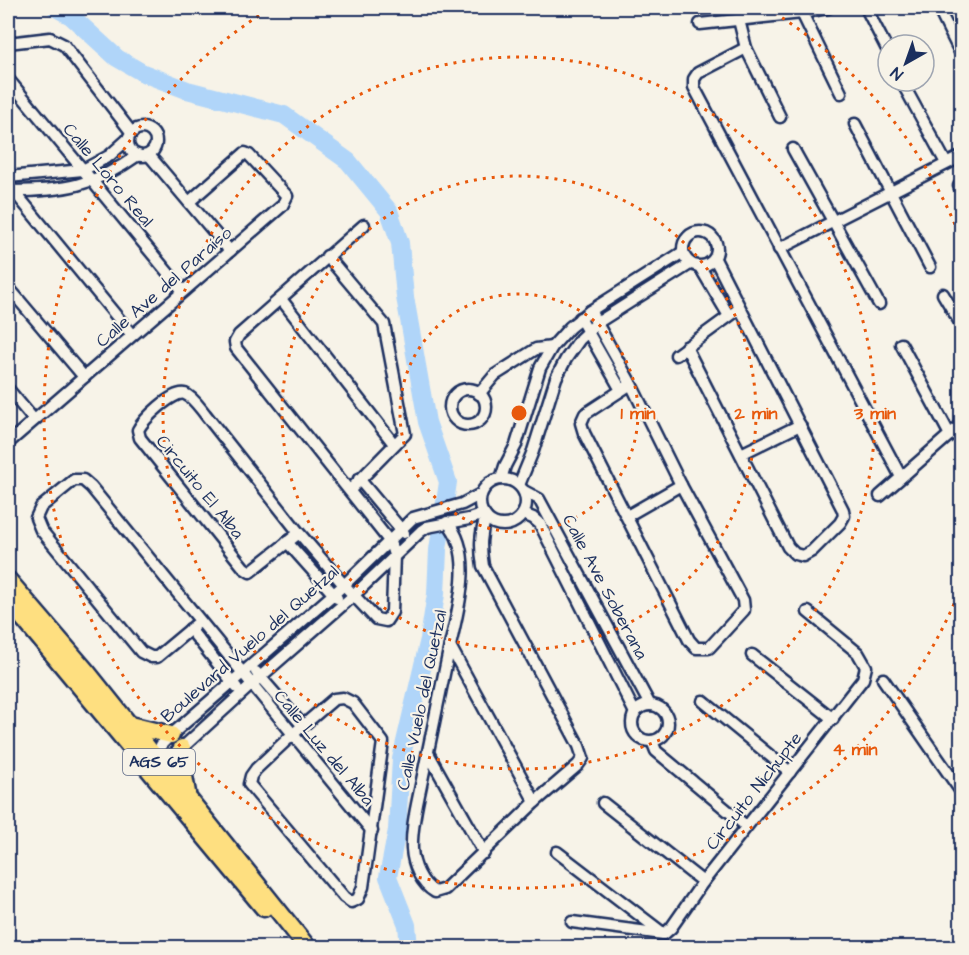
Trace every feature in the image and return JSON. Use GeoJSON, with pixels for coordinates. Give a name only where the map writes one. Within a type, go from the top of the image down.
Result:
{"type":"FeatureCollection","features":[{"type":"Feature","properties":{"kind":"main road","name":"AGS 65"},"geometry":{"type":"LineString","coordinates":[[8,580],[188,797],[308,948]]}},
{"type":"Feature","properties":{"kind":"main road","name":"AGS 65"},"geometry":{"type":"LineString","coordinates":[[8,600],[296,948]]}},
{"type":"Feature","properties":{"kind":"main road"},"geometry":{"type":"LineString","coordinates":[[68,675],[80,683],[147,757],[157,759],[156,767],[204,830],[210,845]]}},
{"type":"Feature","properties":{"kind":"main road"},"geometry":{"type":"LineString","coordinates":[[130,726],[171,735]]}},
{"type":"Feature","properties":{"kind":"main road"},"geometry":{"type":"LineString","coordinates":[[182,748],[183,771],[188,797]]}},
{"type":"Feature","properties":{"kind":"street"},"geometry":{"type":"LineString","coordinates":[[700,24],[828,8]]}},
{"type":"Feature","properties":{"kind":"street"},"geometry":{"type":"LineString","coordinates":[[867,8],[879,33]]}},
{"type":"Feature","properties":{"kind":"street"},"geometry":{"type":"LineString","coordinates":[[938,8],[962,56]]}},
{"type":"Feature","properties":{"kind":"street"},"geometry":{"type":"LineString","coordinates":[[802,13],[841,93]]}},
{"type":"Feature","properties":{"kind":"street"},"geometry":{"type":"LineString","coordinates":[[739,20],[746,48],[780,117]]}},
{"type":"Feature","properties":{"kind":"street"},"geometry":{"type":"LineString","coordinates":[[8,43],[50,38],[64,45],[130,136],[131,151],[143,155],[189,202],[230,251]]}},
{"type":"Feature","properties":{"kind":"street"},"geometry":{"type":"LineString","coordinates":[[746,48],[698,73],[694,79],[694,87],[901,477]]}},
{"type":"Feature","properties":{"kind":"street","name":"Calle Loro Real"},"geometry":{"type":"LineString","coordinates":[[8,79],[183,291]]}},
{"type":"Feature","properties":{"kind":"street"},"geometry":{"type":"LineString","coordinates":[[908,93],[946,164]]}},
{"type":"Feature","properties":{"kind":"street"},"geometry":{"type":"LineString","coordinates":[[855,124],[930,267]]}},
{"type":"Feature","properties":{"kind":"street"},"geometry":{"type":"LineString","coordinates":[[8,177],[82,170],[109,156],[136,130],[145,129],[153,134],[156,143],[152,152],[93,182],[65,188],[9,189]]}},
{"type":"Feature","properties":{"kind":"street"},"geometry":{"type":"LineString","coordinates":[[793,149],[879,304]]}},
{"type":"Feature","properties":{"kind":"street","name":"Calle Ave del Paraíso"},"geometry":{"type":"LineString","coordinates":[[8,442],[282,206],[287,196],[249,155],[244,153],[189,202]]}},
{"type":"Feature","properties":{"kind":"street"},"geometry":{"type":"LineString","coordinates":[[779,249],[962,156]]}},
{"type":"Feature","properties":{"kind":"street"},"geometry":{"type":"LineString","coordinates":[[9,189],[132,335]]}},
{"type":"Feature","properties":{"kind":"street"},"geometry":{"type":"LineString","coordinates":[[364,225],[239,335],[235,342],[236,348],[390,542],[394,555]]}},
{"type":"Feature","properties":{"kind":"street"},"geometry":{"type":"LineString","coordinates":[[501,478],[516,445],[540,368],[552,347],[580,318],[683,252],[685,242],[692,234],[706,233],[717,244],[711,263],[695,265],[592,327],[566,359],[556,378],[521,488],[526,506],[523,514],[513,523],[505,525],[497,524],[485,515],[480,502],[485,486],[501,478],[509,479],[521,488]]}},
{"type":"Feature","properties":{"kind":"street"},"geometry":{"type":"LineString","coordinates":[[683,252],[695,265],[729,316]]}},
{"type":"Feature","properties":{"kind":"street"},"geometry":{"type":"LineString","coordinates":[[327,256],[384,324],[405,434],[350,490]]}},
{"type":"Feature","properties":{"kind":"street"},"geometry":{"type":"LineString","coordinates":[[686,347],[788,547],[795,555],[803,556],[812,551],[840,523],[844,516],[843,510],[714,259]]}},
{"type":"Feature","properties":{"kind":"street"},"geometry":{"type":"LineString","coordinates":[[8,287],[84,377]]}},
{"type":"Feature","properties":{"kind":"street"},"geometry":{"type":"LineString","coordinates":[[943,294],[962,326]]}},
{"type":"Feature","properties":{"kind":"street"},"geometry":{"type":"LineString","coordinates":[[281,299],[394,444]]}},
{"type":"Feature","properties":{"kind":"street"},"geometry":{"type":"LineString","coordinates":[[676,355],[739,309]]}},
{"type":"Feature","properties":{"kind":"street"},"geometry":{"type":"LineString","coordinates":[[590,311],[592,327],[621,390]]}},
{"type":"Feature","properties":{"kind":"street"},"geometry":{"type":"LineString","coordinates":[[580,318],[592,327],[631,384],[681,485],[743,600],[744,610],[709,648],[696,648],[689,640],[581,423],[585,414],[631,384]]}},
{"type":"Feature","properties":{"kind":"street"},"geometry":{"type":"LineString","coordinates":[[901,344],[950,435]]}},
{"type":"Feature","properties":{"kind":"street"},"geometry":{"type":"LineString","coordinates":[[479,394],[495,375],[536,349],[552,347]]}},
{"type":"Feature","properties":{"kind":"street"},"geometry":{"type":"LineString","coordinates":[[8,388],[34,420]]}},
{"type":"Feature","properties":{"kind":"street","name":"Circuito El Alba"},"geometry":{"type":"LineString","coordinates":[[299,533],[250,572],[140,438],[138,430],[141,424],[171,397],[178,393],[185,394],[205,414],[299,533],[376,619],[386,621],[392,612],[394,555]]}},
{"type":"Feature","properties":{"kind":"street"},"geometry":{"type":"LineString","coordinates":[[880,496],[962,424]]}},
{"type":"Feature","properties":{"kind":"street"},"geometry":{"type":"LineString","coordinates":[[741,453],[800,425]]}},
{"type":"Feature","properties":{"kind":"street"},"geometry":{"type":"LineString","coordinates":[[359,479],[402,529],[408,542]]}},
{"type":"Feature","properties":{"kind":"street"},"geometry":{"type":"LineString","coordinates":[[199,622],[157,657],[141,652],[41,530],[36,518],[41,507],[74,480],[83,480],[199,622],[246,670]]}},
{"type":"Feature","properties":{"kind":"street"},"geometry":{"type":"LineString","coordinates":[[627,516],[681,485]]}},
{"type":"Feature","properties":{"kind":"street","name":"Calle Ave Soberana"},"geometry":{"type":"LineString","coordinates":[[521,488],[539,499],[651,705]]}},
{"type":"Feature","properties":{"kind":"street","name":"Boulevard Vuelo del Quetzal"},"geometry":{"type":"LineString","coordinates":[[481,494],[462,504],[413,518],[344,585],[171,735],[161,745],[157,759],[171,756],[182,748],[427,527],[485,515]]}},
{"type":"Feature","properties":{"kind":"street","name":"Calle Ave Soberana"},"geometry":{"type":"LineString","coordinates":[[523,514],[540,524],[635,712]]}},
{"type":"Feature","properties":{"kind":"street"},"geometry":{"type":"LineString","coordinates":[[428,753],[484,853],[535,802],[578,765],[582,758],[579,746],[483,566],[480,546],[485,515]]}},
{"type":"Feature","properties":{"kind":"street","name":"Calle Vuelo del Quetzal"},"geometry":{"type":"LineString","coordinates":[[447,522],[456,532],[463,579],[456,625],[416,815],[412,849],[426,886],[435,892],[445,889],[484,853]]}},
{"type":"Feature","properties":{"kind":"street"},"geometry":{"type":"LineString","coordinates":[[287,542],[343,605]]}},
{"type":"Feature","properties":{"kind":"street","name":"Circuito Nichupte"},"geometry":{"type":"LineString","coordinates":[[664,934],[671,928],[746,826],[863,679],[866,667],[858,653],[808,612]]}},
{"type":"Feature","properties":{"kind":"street"},"geometry":{"type":"LineString","coordinates":[[190,630],[241,693]]}},
{"type":"Feature","properties":{"kind":"street"},"geometry":{"type":"LineString","coordinates":[[450,646],[535,802]]}},
{"type":"Feature","properties":{"kind":"street"},"geometry":{"type":"LineString","coordinates":[[752,655],[833,719]]}},
{"type":"Feature","properties":{"kind":"street","name":"Calle Luz del Alba"},"geometry":{"type":"LineString","coordinates":[[246,670],[260,677],[303,726]]}},
{"type":"Feature","properties":{"kind":"street","name":"Calle Luz del Alba"},"geometry":{"type":"LineString","coordinates":[[246,670],[251,685],[372,831]]}},
{"type":"Feature","properties":{"kind":"street"},"geometry":{"type":"LineString","coordinates":[[883,679],[962,793]]}},
{"type":"Feature","properties":{"kind":"street"},"geometry":{"type":"LineString","coordinates":[[343,698],[353,703],[383,742],[363,887],[358,899],[351,902],[344,897],[249,784],[256,769],[303,726],[334,699],[343,698]]}},
{"type":"Feature","properties":{"kind":"street"},"geometry":{"type":"LineString","coordinates":[[703,701],[790,772]]}},
{"type":"Feature","properties":{"kind":"street"},"geometry":{"type":"LineString","coordinates":[[651,705],[662,710],[668,723],[663,735],[652,741],[640,738],[635,733],[632,719],[635,712],[651,705]]}},
{"type":"Feature","properties":{"kind":"street"},"geometry":{"type":"LineString","coordinates":[[171,735],[182,748]]}},
{"type":"Feature","properties":{"kind":"street"},"geometry":{"type":"LineString","coordinates":[[652,741],[656,751],[746,826]]}},
{"type":"Feature","properties":{"kind":"street"},"geometry":{"type":"LineString","coordinates":[[603,803],[703,882]]}},
{"type":"Feature","properties":{"kind":"street"},"geometry":{"type":"LineString","coordinates":[[557,852],[664,934]]}},
{"type":"Feature","properties":{"kind":"street"},"geometry":{"type":"LineString","coordinates":[[572,922],[664,934]]}},
{"type":"Feature","properties":{"kind":"waterway"},"geometry":{"type":"LineString","coordinates":[[56,8],[71,16],[117,58],[143,73],[187,90],[284,115],[348,161],[389,211],[400,243],[405,297],[427,422],[448,482],[438,550],[436,594],[429,639],[401,759],[397,830],[388,877],[407,925],[409,948]]}}]}
